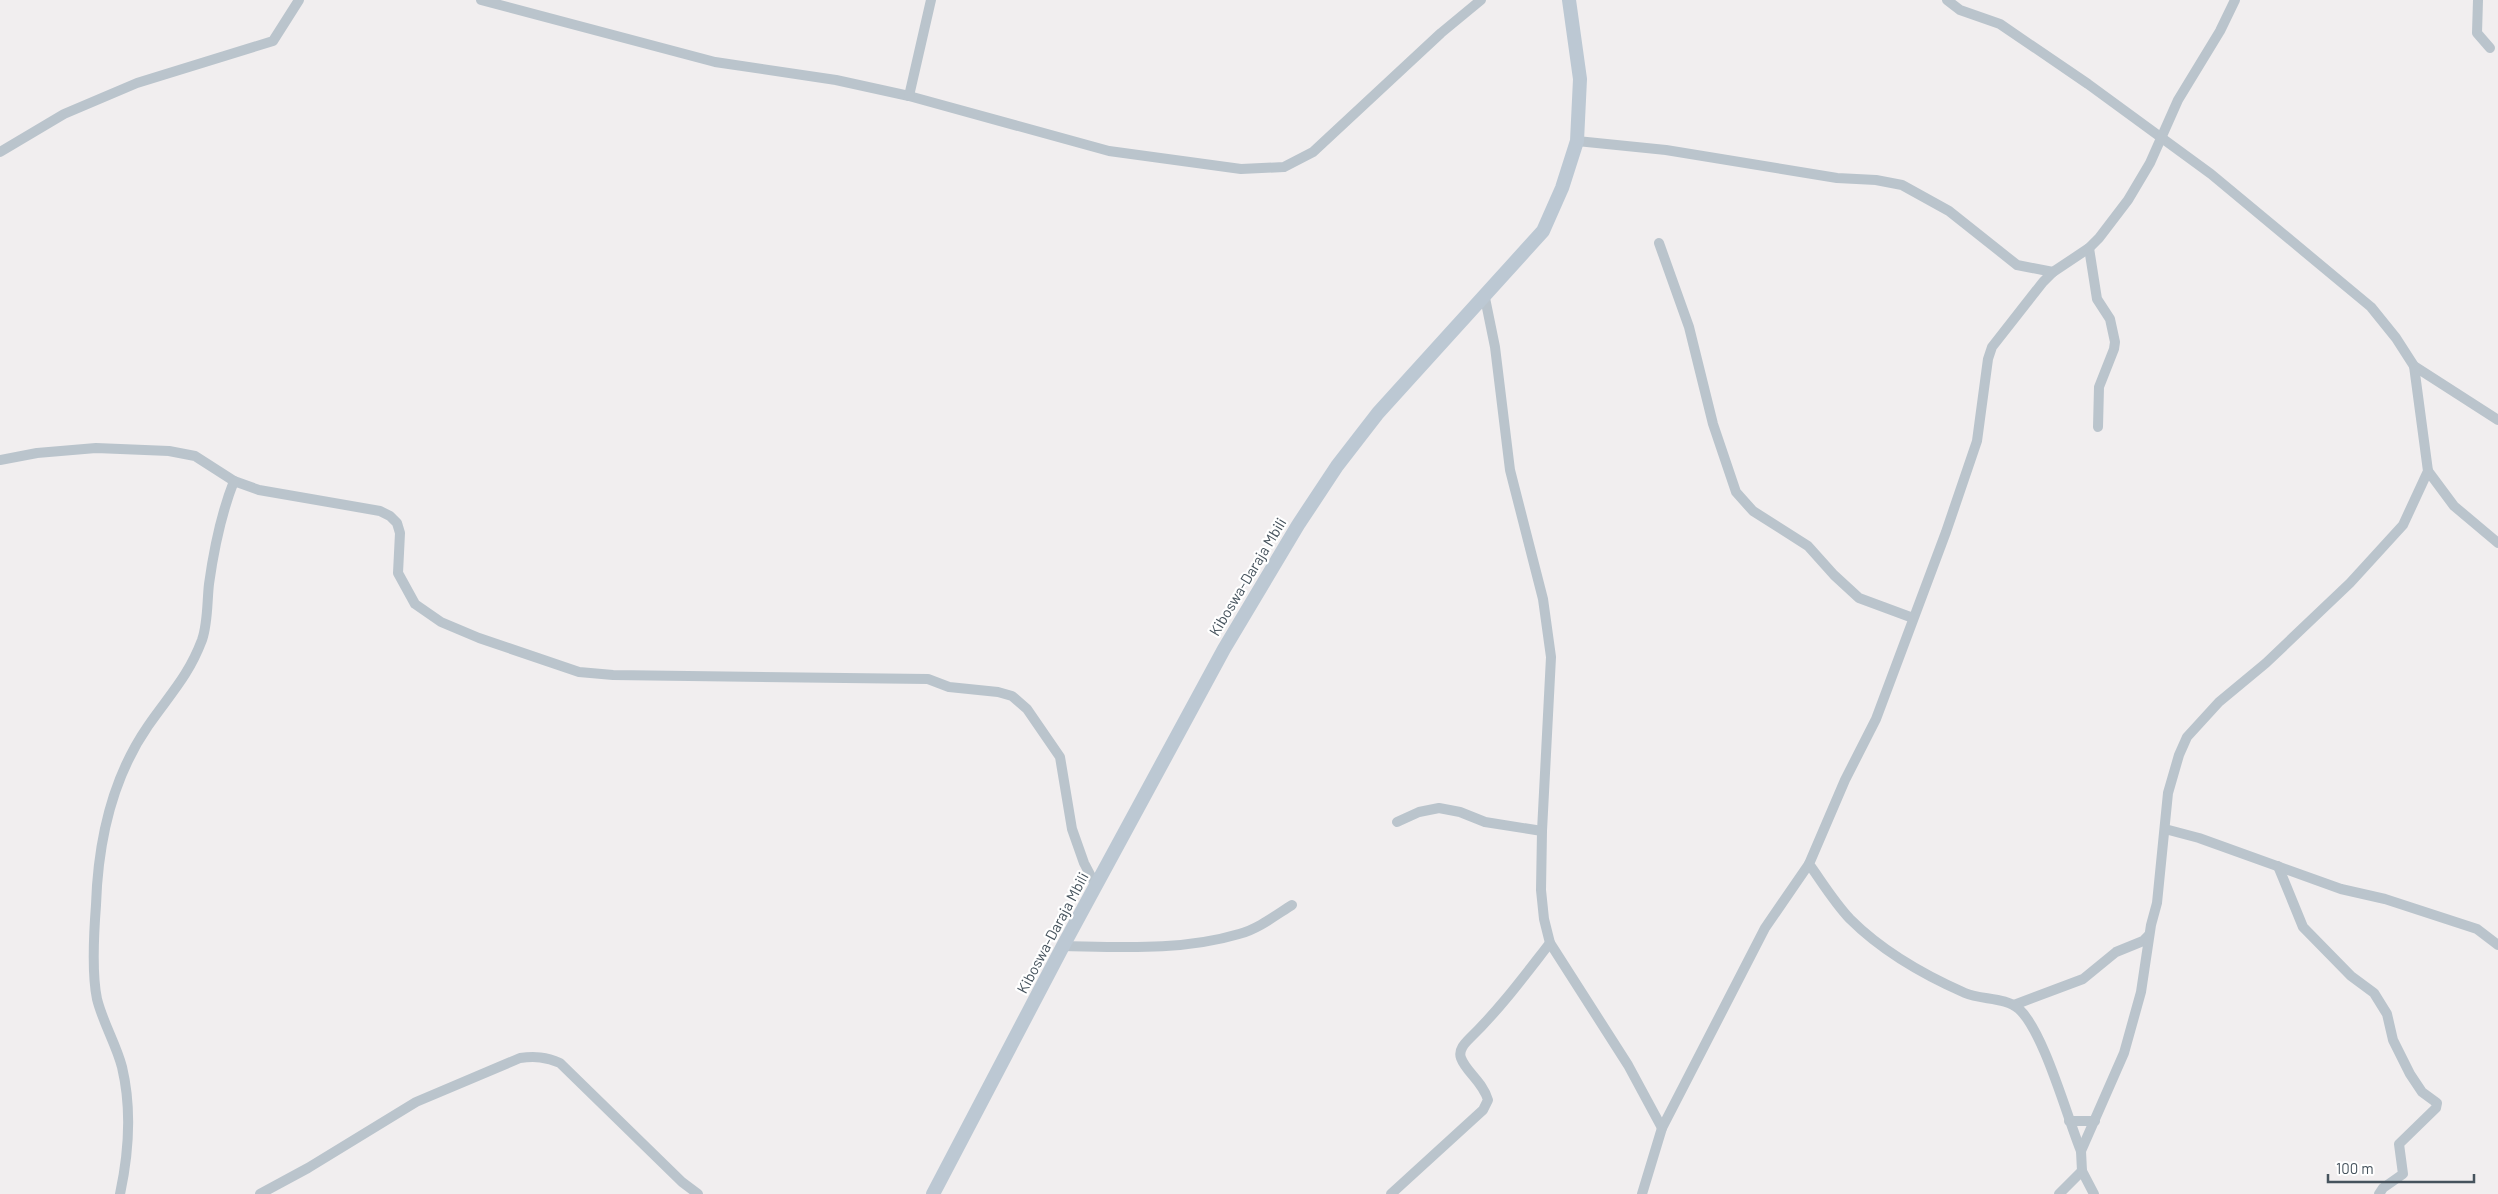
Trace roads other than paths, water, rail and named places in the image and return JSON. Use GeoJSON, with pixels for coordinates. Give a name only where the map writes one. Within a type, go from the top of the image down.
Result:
{"type":"FeatureCollection","features":[{"type":"Feature","properties":{"kind":"main road","name":"Kiboswa-Daraja Mbili"},"geometry":{"type":"LineString","coordinates":[[933,1194],[1063,946],[1224,649],[1307,510],[1337,466],[1378,413],[1485,298],[1543,231],[1562,188],[1577,141],[1580,79],[1569,0]]}},
{"type":"Feature","properties":{"kind":"street"},"geometry":{"type":"LineString","coordinates":[[0,152],[64,114],[137,83],[273,41],[300,0]]}},
{"type":"Feature","properties":{"kind":"street"},"geometry":{"type":"LineString","coordinates":[[481,0],[715,62],[836,80],[909,96],[1109,151],[1241,169],[1284,167],[1313,152],[1440,32],[1481,0]]}},
{"type":"Feature","properties":{"kind":"street"},"geometry":{"type":"LineString","coordinates":[[909,96],[931,0]]}},
{"type":"Feature","properties":{"kind":"street"},"geometry":{"type":"LineString","coordinates":[[1947,0],[1960,10],[2000,24],[2211,174],[2371,307],[2396,338],[2414,366],[2498,420]]}},
{"type":"Feature","properties":{"kind":"street"},"geometry":{"type":"LineString","coordinates":[[1642,1194],[1662,1128],[1765,928],[1808,864],[1845,780],[1876,719],[1946,532],[1977,441],[1988,359],[1992,347],[2053,272],[2089,248],[2128,200],[2150,163],[2178,100],[2220,31],[2235,0]]}},
{"type":"Feature","properties":{"kind":"street"},"geometry":{"type":"LineString","coordinates":[[2478,0],[2476,30],[2490,48]]}},
{"type":"Feature","properties":{"kind":"street"},"geometry":{"type":"LineString","coordinates":[[1577,141],[1666,150],[1837,178],[1876,180],[1902,185],[1949,211],[2017,265],[2053,272]]}},
{"type":"Feature","properties":{"kind":"street"},"geometry":{"type":"LineString","coordinates":[[1659,243],[1689,327],[1713,424],[1736,492],[1753,511],[1808,546],[1834,575],[1859,598],[1914,618]]}},
{"type":"Feature","properties":{"kind":"street"},"geometry":{"type":"LineString","coordinates":[[2089,248],[2097,299],[2110,319],[2115,342],[2099,387],[2098,427]]}},
{"type":"Feature","properties":{"kind":"street"},"geometry":{"type":"LineString","coordinates":[[1485,298],[1495,346],[1510,470],[1543,599],[1551,657],[1542,831],[1541,890],[1544,919],[1550,943],[1628,1065],[1662,1128]]}},
{"type":"Feature","properties":{"kind":"street"},"geometry":{"type":"LineString","coordinates":[[2414,366],[2428,471],[2454,506],[2498,542]]}},
{"type":"Feature","properties":{"kind":"street"},"geometry":{"type":"LineString","coordinates":[[0,460],[37,453],[96,448],[169,451],[195,456],[234,481],[259,490],[380,511],[390,516],[397,523],[400,533],[398,574],[415,604],[449,625],[579,672],[612,675],[928,679],[949,687],[998,692],[1012,696],[1027,708],[1058,753],[1072,829],[1080,855],[1096,886]]}},
{"type":"Feature","properties":{"kind":"street"},"geometry":{"type":"LineString","coordinates":[[2081,1151],[2124,1053],[2143,984],[2149,935],[2157,903],[2168,793],[2178,755],[2187,737],[2219,702],[2290,640],[2396,535],[2403,525],[2428,471]]}},
{"type":"Feature","properties":{"kind":"street"},"geometry":{"type":"LineString","coordinates":[[120,1194],[127,1164],[129,1135],[126,1099],[122,1066],[102,1018],[97,997],[95,907],[105,823],[127,765],[148,727],[187,675],[202,638],[216,538],[234,481]]}},
{"type":"Feature","properties":{"kind":"street"},"geometry":{"type":"LineString","coordinates":[[1397,822],[1418,812],[1439,808],[1460,812],[1485,822],[1542,831]]}},
{"type":"Feature","properties":{"kind":"street"},"geometry":{"type":"LineString","coordinates":[[2165,829],[2341,889],[2384,899],[2477,930],[2498,945]]}},
{"type":"Feature","properties":{"kind":"street"},"geometry":{"type":"LineString","coordinates":[[1808,864],[1850,919],[1902,960],[1967,994],[2014,1005],[2020,1010],[2034,1030],[2051,1069],[2081,1151],[2082,1170],[2094,1194]]}},
{"type":"Feature","properties":{"kind":"street"},"geometry":{"type":"LineString","coordinates":[[2278,866],[2303,927],[2351,976],[2374,993],[2387,1014],[2394,1040],[2410,1074],[2422,1092],[2437,1103],[2436,1108],[2402,1140],[2399,1149],[2402,1176],[2383,1188],[2379,1194]]}},
{"type":"Feature","properties":{"kind":"street"},"geometry":{"type":"LineString","coordinates":[[1063,946],[1142,948],[1201,942],[1240,934],[1292,905]]}},
{"type":"Feature","properties":{"kind":"street"},"geometry":{"type":"LineString","coordinates":[[2014,1005],[2083,980],[2116,952],[2143,941],[2149,935]]}},
{"type":"Feature","properties":{"kind":"street"},"geometry":{"type":"LineString","coordinates":[[1391,1194],[1483,1110],[1488,1100],[1485,1091],[1461,1058],[1461,1050],[1465,1043],[1490,1020],[1550,943]]}},
{"type":"Feature","properties":{"kind":"street"},"geometry":{"type":"LineString","coordinates":[[260,1194],[308,1168],[416,1102],[520,1058],[533,1057],[548,1058],[560,1063],[682,1182],[698,1194]]}},
{"type":"Feature","properties":{"kind":"street"},"geometry":{"type":"LineString","coordinates":[[2069,1121],[2095,1121]]}},
{"type":"Feature","properties":{"kind":"street"},"geometry":{"type":"LineString","coordinates":[[2059,1194],[2082,1170]]}}]}
